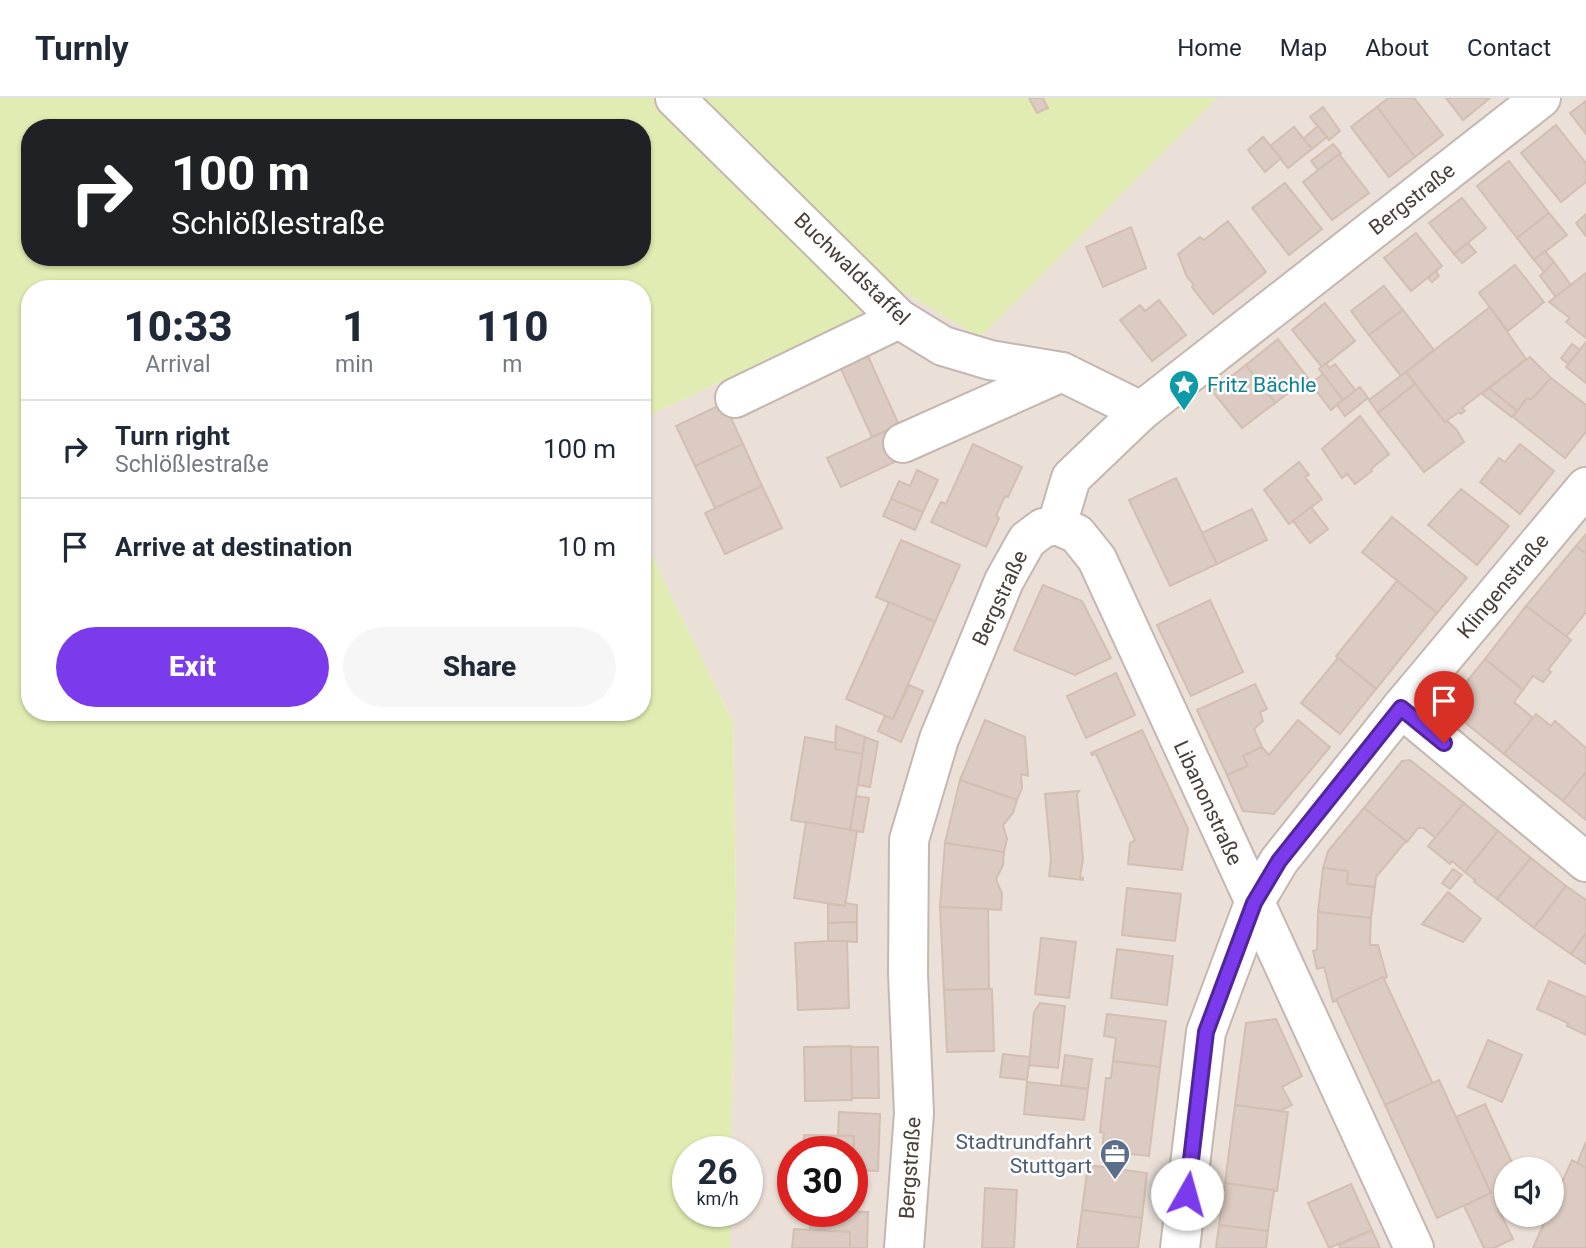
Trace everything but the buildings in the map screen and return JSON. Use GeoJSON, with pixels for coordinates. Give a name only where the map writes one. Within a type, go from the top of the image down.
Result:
{"type":"FeatureCollection","features":[{"type":"Feature","properties":{"kind":"street","name":"Buchwaldstaffel"},"geometry":{"type":"LineString","coordinates":[[675,98],[899,318],[943,346],[990,360],[1062,372],[1141,411]]}},
{"type":"Feature","properties":{"kind":"street","name":"Bergstraße"},"geometry":{"type":"LineString","coordinates":[[904,1248],[914,1113],[908,974],[909,840],[939,739],[1004,581],[1027,540],[1043,528],[1058,525],[1071,478],[1141,411],[1541,98]]}},
{"type":"Feature","properties":{"kind":"street"},"geometry":{"type":"LineString","coordinates":[[735,398],[899,318]]}},
{"type":"Feature","properties":{"kind":"street"},"geometry":{"type":"LineString","coordinates":[[903,443],[1062,372]]}},
{"type":"Feature","properties":{"kind":"street","name":"Klingenstraße"},"geometry":{"type":"LineString","coordinates":[[1180,1248],[1206,1032],[1254,903],[1279,861],[1401,708],[1586,487]]}},
{"type":"Feature","properties":{"kind":"street","name":"Libanonstraße"},"geometry":{"type":"LineString","coordinates":[[1058,525],[1077,534],[1097,559],[1414,1248]]}},
{"type":"Feature","properties":{"kind":"street"},"geometry":{"type":"LineString","coordinates":[[1401,708],[1586,862]]}},
{"type":"Feature","properties":{"kind":"shaded area"},"geometry":{"type":"Polygon","coordinates":[[[1217,98],[1586,98],[1586,1248],[730,1248],[730,1227],[763,1227],[763,1136],[731,1136],[736,897],[733,722],[651,554],[651,415],[906,293],[980,337],[1217,98]]]}},
{"type":"Feature","properties":{"kind":"green space"},"geometry":{"type":"Polygon","coordinates":[[[0,98],[1217,98],[980,337],[906,293],[651,415],[651,280],[21,280],[21,721],[651,721],[651,554],[733,722],[736,897],[731,1136],[672,1136],[672,1227],[730,1227],[730,1248],[0,1248],[0,98]]]}},
{"type":"Feature","properties":{"kind":"place","name":"Fritz Bächle"},"geometry":{"type":"Point","coordinates":[1184,412]}},
{"type":"Feature","properties":{"kind":"place","name":"Stadtrundfahrt Stuttgart"},"geometry":{"type":"Point","coordinates":[1115,1181]}},
{"type":"Feature","properties":{"kind":"route"},"geometry":{"type":"LineString","coordinates":[[1187,1194],[1206,1032],[1254,903],[1279,861],[1401,708],[1444,743]]}}]}
